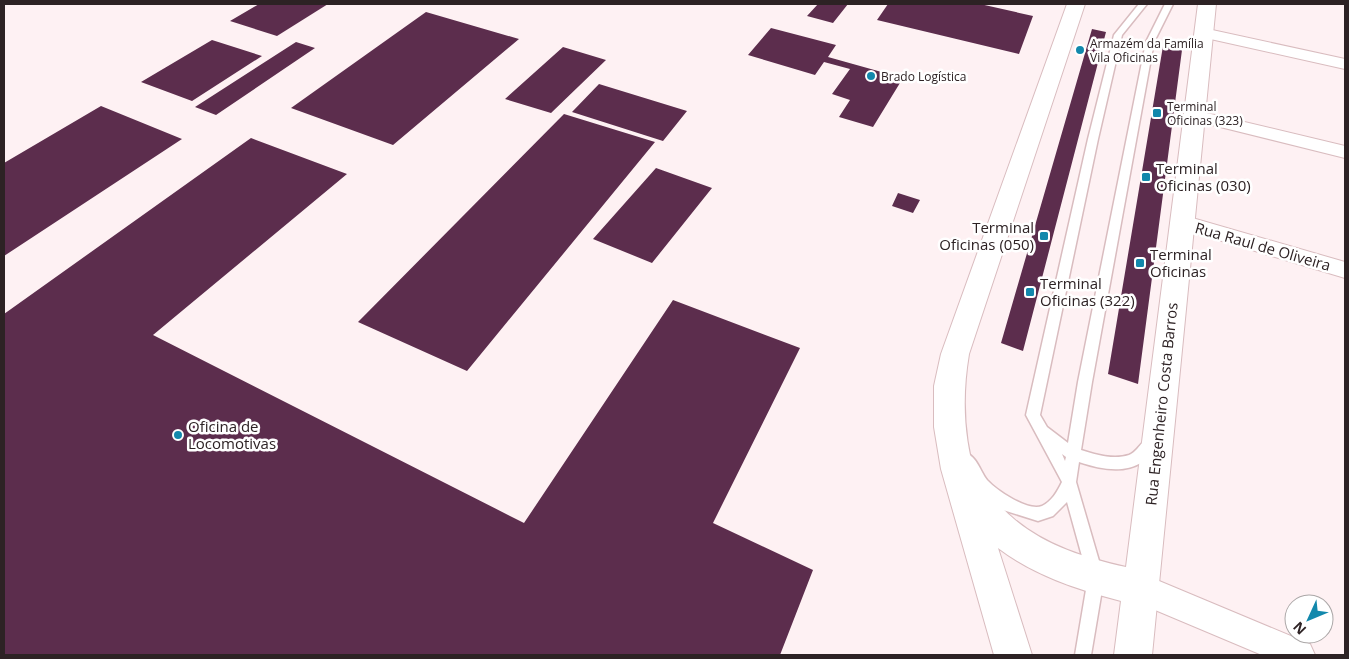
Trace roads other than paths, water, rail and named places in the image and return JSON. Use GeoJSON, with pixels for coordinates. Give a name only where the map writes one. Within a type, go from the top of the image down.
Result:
{"type":"FeatureCollection","features":[{"type":"Feature","properties":{"kind":"street","name":"Rua Engenheiro Costa Barros"},"geometry":{"type":"LineString","coordinates":[[1133,655],[1207,4]]}},
{"type":"Feature","properties":{"kind":"street"},"geometry":{"type":"LineString","coordinates":[[1013,655],[957,469],[950,428],[949,386],[955,354],[1080,7]]}},
{"type":"Feature","properties":{"kind":"street"},"geometry":{"type":"LineString","coordinates":[[1203,33],[1345,64]]}},
{"type":"Feature","properties":{"kind":"street"},"geometry":{"type":"LineString","coordinates":[[1194,115],[1345,152]]}},
{"type":"Feature","properties":{"kind":"street","name":"Rua Raul de Oliveira"},"geometry":{"type":"LineString","coordinates":[[1182,222],[1345,270]]}},
{"type":"Feature","properties":{"kind":"street"},"geometry":{"type":"LineString","coordinates":[[957,469],[977,504],[1006,534],[1039,557],[1096,578],[1140,588],[1299,655]]}},
{"type":"Feature","properties":{"kind":"lane"},"geometry":{"type":"LineString","coordinates":[[1083,655],[1096,578],[1069,482],[1033,415],[1091,148],[1118,35],[1143,4]]}},
{"type":"Feature","properties":{"kind":"lane"},"geometry":{"type":"LineString","coordinates":[[949,386],[965,458],[983,486],[1008,505],[1038,514],[1048,511],[1061,500],[1069,482],[1085,382],[1150,42],[1169,4]]}},
{"type":"Feature","properties":{"kind":"lane"},"geometry":{"type":"LineString","coordinates":[[1033,415],[1049,437],[1073,454],[1098,462],[1122,463],[1141,456],[1152,442],[1158,429]]}},
{"type":"Feature","properties":{"kind":"place","name":"Armazém da Família Vila Oficinas"},"geometry":{"type":"Point","coordinates":[1080,50]}},
{"type":"Feature","properties":{"kind":"place","name":"Brado Logística"},"geometry":{"type":"Point","coordinates":[871,76]}},
{"type":"Feature","properties":{"kind":"place","name":"Terminal Oficinas (323)"},"geometry":{"type":"Point","coordinates":[1157,113]}},
{"type":"Feature","properties":{"kind":"place","name":"Terminal Oficinas (030)"},"geometry":{"type":"Point","coordinates":[1146,177]}},
{"type":"Feature","properties":{"kind":"place","name":"Terminal Oficinas (050)"},"geometry":{"type":"Point","coordinates":[1044,236]}},
{"type":"Feature","properties":{"kind":"place","name":"Terminal Oficinas"},"geometry":{"type":"Point","coordinates":[1140,263]}},
{"type":"Feature","properties":{"kind":"place","name":"Terminal Oficinas (322)"},"geometry":{"type":"Point","coordinates":[1030,292]}},
{"type":"Feature","properties":{"kind":"place","name":"Oficina de Locomotivas"},"geometry":{"type":"Point","coordinates":[178,435]}}]}
